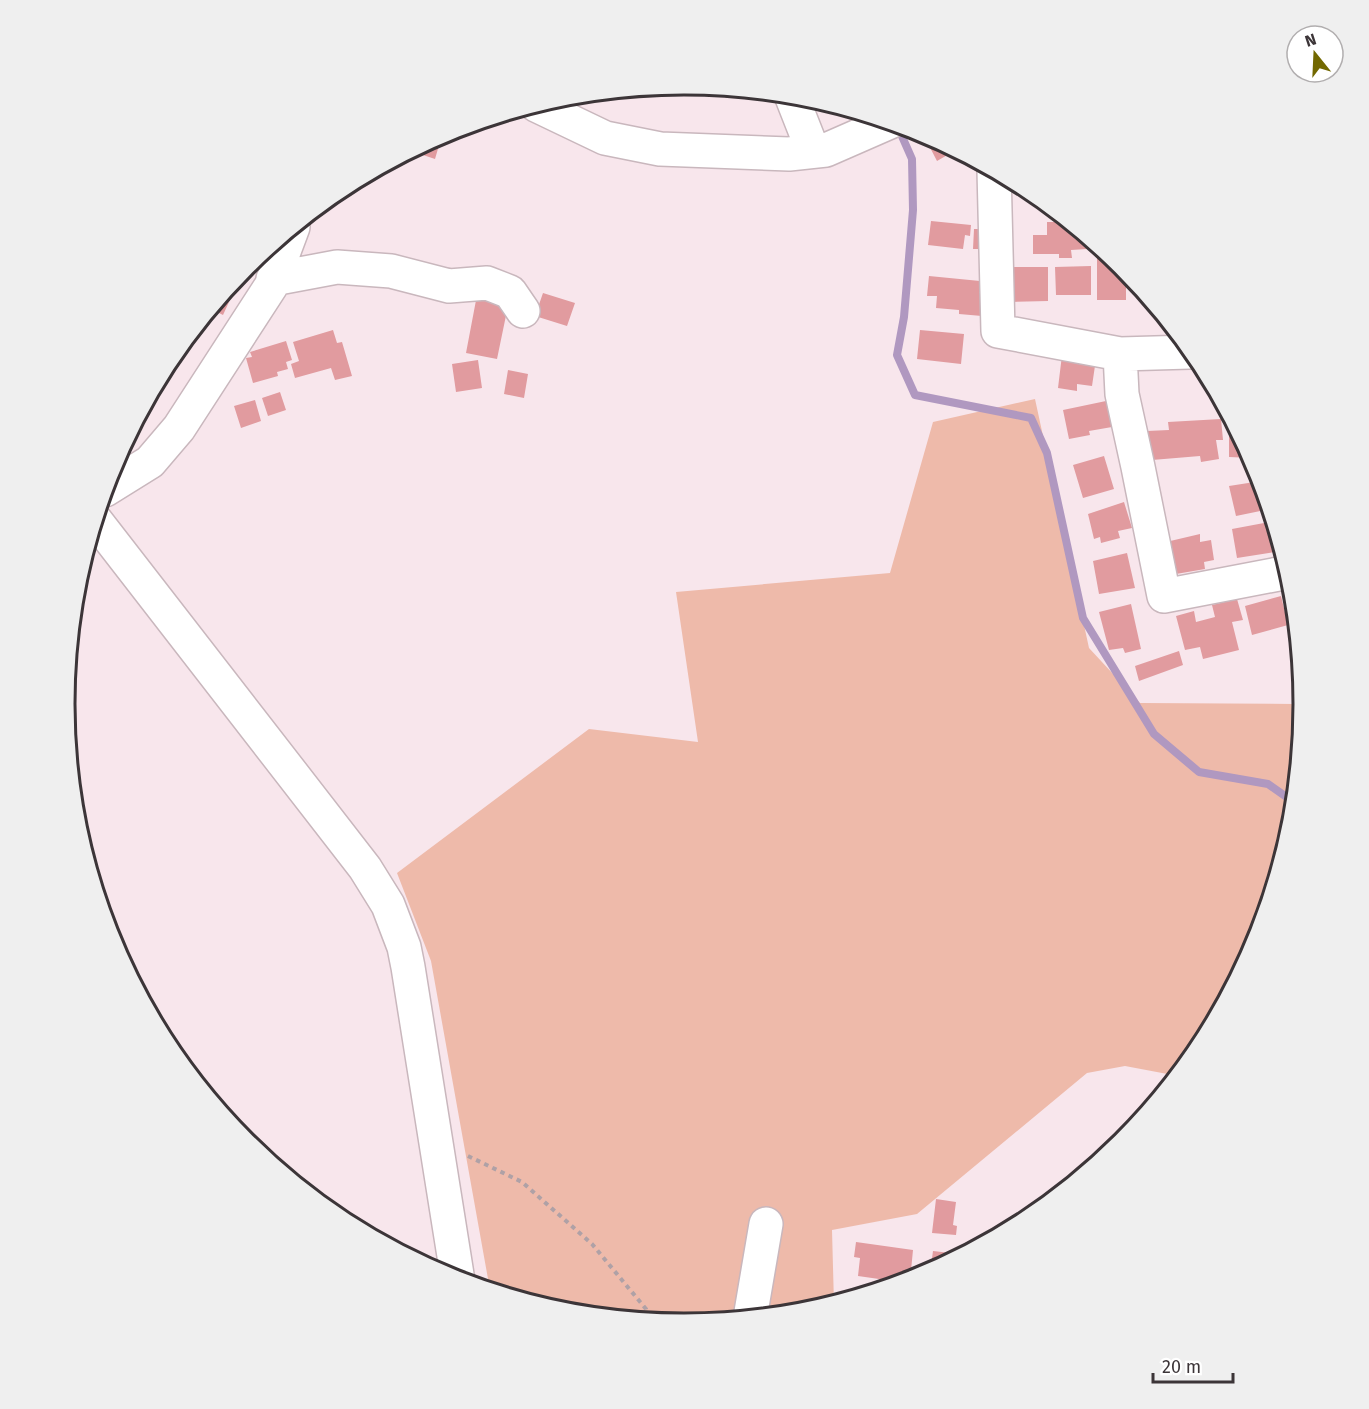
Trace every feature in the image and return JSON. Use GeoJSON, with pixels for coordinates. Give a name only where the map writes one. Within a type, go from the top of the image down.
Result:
{"type":"FeatureCollection","features":[{"type":"Feature","properties":{"kind":"street"},"geometry":{"type":"LineString","coordinates":[[795,106],[813,151]]}},
{"type":"Feature","properties":{"kind":"street"},"geometry":{"type":"LineString","coordinates":[[549,111],[605,138],[660,149],[789,154],[826,150],[879,127]]}},
{"type":"Feature","properties":{"kind":"street"},"geometry":{"type":"LineString","coordinates":[[994,180],[998,331],[1120,354],[1181,352]]}},
{"type":"Feature","properties":{"kind":"street"},"geometry":{"type":"LineString","coordinates":[[117,483],[150,462],[179,428],[265,295],[287,243]]}},
{"type":"Feature","properties":{"kind":"street"},"geometry":{"type":"LineString","coordinates":[[273,279],[337,267],[391,271],[449,286],[487,283],[510,292],[522,310]]}},
{"type":"Feature","properties":{"kind":"street"},"geometry":{"type":"LineString","coordinates":[[1120,354],[1122,394],[1164,596],[1279,574]]}},
{"type":"Feature","properties":{"kind":"street"},"geometry":{"type":"LineString","coordinates":[[102,527],[365,868],[388,905],[404,947],[456,1270]]}},
{"type":"Feature","properties":{"kind":"street"},"geometry":{"type":"LineString","coordinates":[[751,1310],[766,1224]]}},
{"type":"Feature","properties":{"kind":"path"},"geometry":{"type":"LineString","coordinates":[[435,1140],[522,1182],[592,1244],[647,1313]]}},
{"type":"Feature","properties":{"kind":"shaded area"},"geometry":{"type":"Polygon","coordinates":[[[1035,399],[1089,648],[1140,703],[1294,704],[1289,784],[1273,862],[1248,938],[1231,974],[1212,1009],[1169,1074],[1125,1066],[1087,1073],[917,1214],[832,1230],[834,1295],[764,1309],[724,1313],[645,1313],[566,1302],[489,1282],[431,961],[397,873],[589,729],[698,742],[676,592],[890,573],[933,422],[1035,399]]]}},
{"type":"Feature","properties":{"kind":"building"},"geometry":{"type":"Polygon","coordinates":[[[929,146],[947,155],[937,161],[929,146]]]}},
{"type":"Feature","properties":{"kind":"building"},"geometry":{"type":"Polygon","coordinates":[[[439,147],[435,159],[422,155],[439,147]]]}},
{"type":"Feature","properties":{"kind":"building"},"geometry":{"type":"Polygon","coordinates":[[[931,221],[971,225],[970,236],[965,235],[963,249],[928,245],[931,221]]]}},
{"type":"Feature","properties":{"kind":"building"},"geometry":{"type":"Polygon","coordinates":[[[1047,222],[1057,222],[1087,249],[1071,250],[1072,258],[1059,258],[1059,254],[1033,254],[1033,235],[1047,235],[1047,222]]]}},
{"type":"Feature","properties":{"kind":"building"},"geometry":{"type":"Polygon","coordinates":[[[974,229],[985,229],[985,249],[973,249],[974,229]]]}},
{"type":"Feature","properties":{"kind":"building"},"geometry":{"type":"Polygon","coordinates":[[[1097,257],[1126,285],[1126,300],[1097,300],[1097,257]]]}},
{"type":"Feature","properties":{"kind":"building"},"geometry":{"type":"Polygon","coordinates":[[[1091,266],[1091,295],[1056,295],[1055,267],[1091,266]]]}},
{"type":"Feature","properties":{"kind":"building"},"geometry":{"type":"Polygon","coordinates":[[[1010,267],[1048,267],[1048,301],[1010,302],[1010,267]]]}},
{"type":"Feature","properties":{"kind":"building"},"geometry":{"type":"Polygon","coordinates":[[[929,276],[980,281],[979,293],[985,294],[982,316],[959,314],[959,310],[936,308],[937,296],[927,296],[929,276]]]}},
{"type":"Feature","properties":{"kind":"building"},"geometry":{"type":"Polygon","coordinates":[[[543,293],[575,303],[567,326],[535,316],[543,293]]]}},
{"type":"Feature","properties":{"kind":"building"},"geometry":{"type":"Polygon","coordinates":[[[477,295],[509,301],[497,359],[466,353],[477,295]]]}},
{"type":"Feature","properties":{"kind":"building"},"geometry":{"type":"Polygon","coordinates":[[[231,298],[223,315],[218,313],[231,298]]]}},
{"type":"Feature","properties":{"kind":"building"},"geometry":{"type":"Polygon","coordinates":[[[333,330],[337,343],[342,342],[352,376],[335,380],[331,368],[295,378],[291,364],[299,361],[293,342],[333,330]]]}},
{"type":"Feature","properties":{"kind":"building"},"geometry":{"type":"Polygon","coordinates":[[[920,330],[964,334],[961,364],[917,359],[920,330]]]}},
{"type":"Feature","properties":{"kind":"building"},"geometry":{"type":"Polygon","coordinates":[[[286,341],[292,360],[286,362],[288,369],[277,372],[278,376],[253,383],[246,358],[252,357],[250,352],[286,341]]]}},
{"type":"Feature","properties":{"kind":"building"},"geometry":{"type":"Polygon","coordinates":[[[1062,355],[1096,359],[1092,386],[1077,384],[1077,391],[1058,388],[1062,355]]]}},
{"type":"Feature","properties":{"kind":"building"},"geometry":{"type":"Polygon","coordinates":[[[478,360],[482,388],[456,392],[452,364],[478,360]]]}},
{"type":"Feature","properties":{"kind":"building"},"geometry":{"type":"Polygon","coordinates":[[[508,370],[528,374],[524,398],[504,394],[508,370]]]}},
{"type":"Feature","properties":{"kind":"building"},"geometry":{"type":"Polygon","coordinates":[[[280,392],[286,410],[268,416],[262,398],[280,392]]]}},
{"type":"Feature","properties":{"kind":"building"},"geometry":{"type":"Polygon","coordinates":[[[255,400],[261,421],[241,428],[234,406],[255,400]]]}},
{"type":"Feature","properties":{"kind":"building"},"geometry":{"type":"Polygon","coordinates":[[[1106,401],[1112,427],[1089,431],[1090,435],[1069,439],[1063,410],[1106,401]]]}},
{"type":"Feature","properties":{"kind":"building"},"geometry":{"type":"Polygon","coordinates":[[[1221,419],[1223,440],[1216,440],[1219,459],[1201,462],[1200,456],[1152,460],[1147,431],[1169,430],[1168,422],[1221,419]]]}},
{"type":"Feature","properties":{"kind":"building"},"geometry":{"type":"Polygon","coordinates":[[[1229,431],[1242,458],[1229,457],[1229,431]]]}},
{"type":"Feature","properties":{"kind":"building"},"geometry":{"type":"Polygon","coordinates":[[[1104,456],[1114,489],[1083,498],[1073,465],[1104,456]]]}},
{"type":"Feature","properties":{"kind":"building"},"geometry":{"type":"Polygon","coordinates":[[[1252,482],[1262,511],[1236,516],[1229,486],[1252,482]]]}},
{"type":"Feature","properties":{"kind":"building"},"geometry":{"type":"Polygon","coordinates":[[[1124,502],[1132,528],[1118,531],[1120,538],[1101,543],[1100,537],[1094,539],[1088,514],[1124,502]]]}},
{"type":"Feature","properties":{"kind":"building"},"geometry":{"type":"Polygon","coordinates":[[[1266,523],[1274,552],[1237,558],[1232,529],[1266,523]]]}},
{"type":"Feature","properties":{"kind":"building"},"geometry":{"type":"Polygon","coordinates":[[[1200,534],[1200,542],[1211,540],[1214,560],[1204,562],[1205,569],[1176,574],[1173,554],[1169,556],[1166,542],[1200,534]]]}},
{"type":"Feature","properties":{"kind":"building"},"geometry":{"type":"Polygon","coordinates":[[[1127,553],[1135,588],[1099,594],[1093,561],[1127,553]]]}},
{"type":"Feature","properties":{"kind":"building"},"geometry":{"type":"Polygon","coordinates":[[[1281,596],[1288,625],[1252,635],[1245,606],[1281,596]]]}},
{"type":"Feature","properties":{"kind":"building"},"geometry":{"type":"Polygon","coordinates":[[[1237,599],[1243,620],[1232,622],[1239,650],[1203,659],[1200,647],[1185,650],[1176,616],[1194,611],[1196,622],[1215,617],[1212,605],[1237,599]]]}},
{"type":"Feature","properties":{"kind":"building"},"geometry":{"type":"Polygon","coordinates":[[[1131,604],[1141,649],[1125,653],[1123,648],[1109,650],[1099,612],[1131,604]]]}},
{"type":"Feature","properties":{"kind":"building"},"geometry":{"type":"Polygon","coordinates":[[[1179,651],[1183,665],[1139,681],[1135,666],[1179,651]]]}},
{"type":"Feature","properties":{"kind":"building"},"geometry":{"type":"Polygon","coordinates":[[[936,1199],[956,1202],[953,1225],[957,1226],[956,1235],[932,1233],[936,1199]]]}},
{"type":"Feature","properties":{"kind":"building"},"geometry":{"type":"Polygon","coordinates":[[[856,1242],[913,1250],[911,1271],[886,1280],[858,1276],[860,1258],[854,1257],[856,1242]]]}},
{"type":"Feature","properties":{"kind":"building"},"geometry":{"type":"Polygon","coordinates":[[[933,1251],[950,1253],[932,1262],[933,1251]]]}},
{"type":"Feature","properties":{"kind":"waterway"},"geometry":{"type":"LineString","coordinates":[[901,135],[912,159],[913,210],[904,317],[897,355],[915,395],[1031,418],[1047,453],[1083,618],[1154,734],[1199,772],[1268,784],[1287,797]]}}]}
